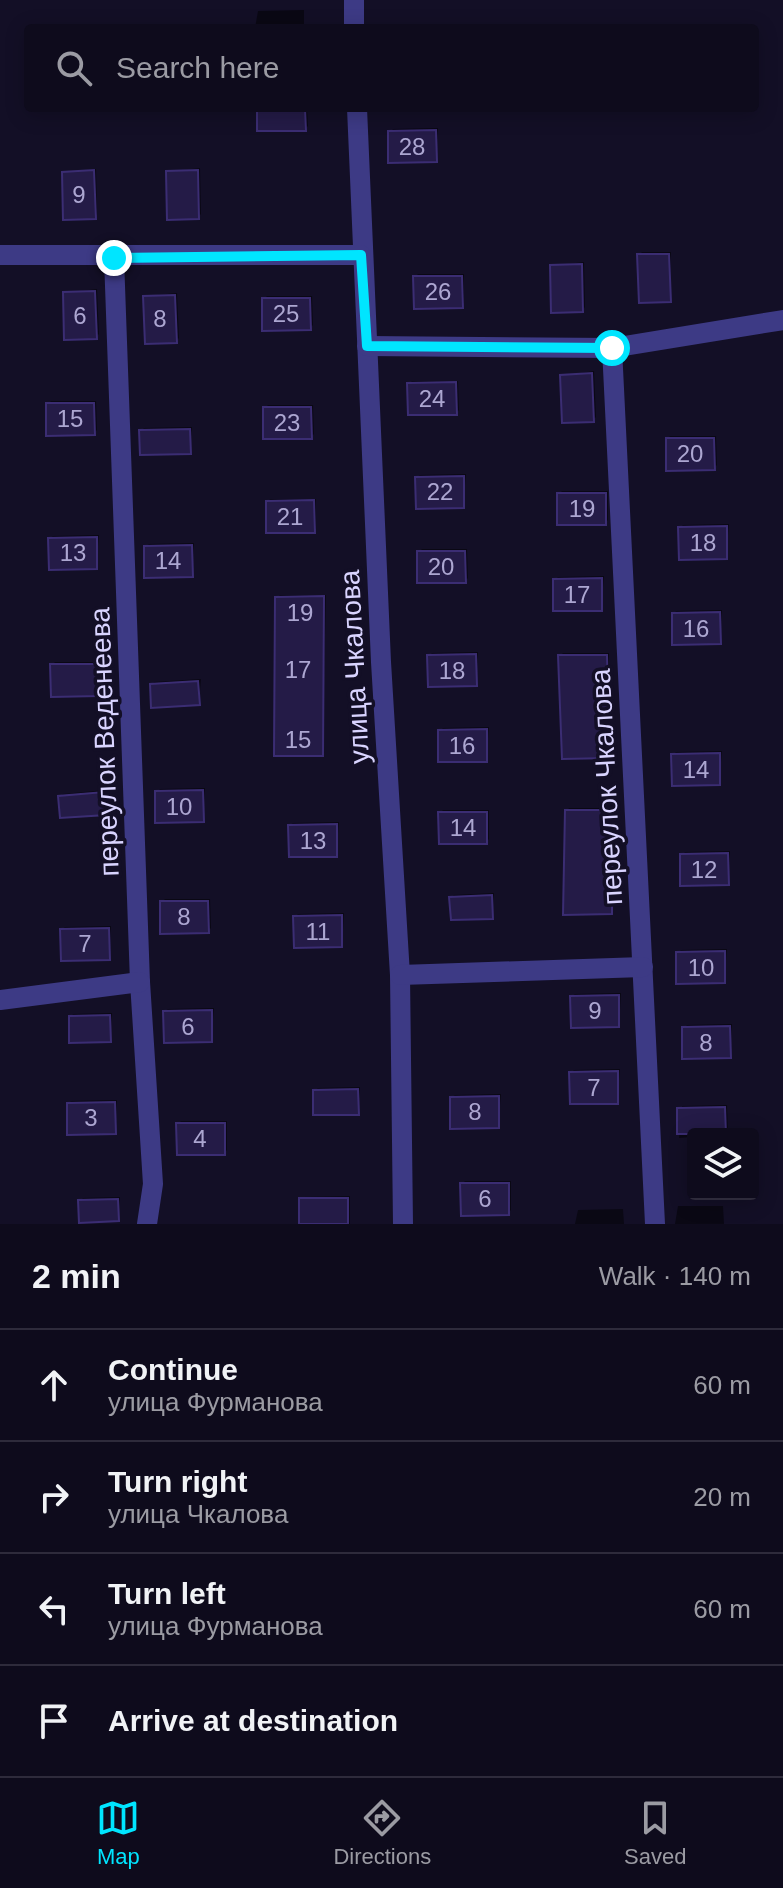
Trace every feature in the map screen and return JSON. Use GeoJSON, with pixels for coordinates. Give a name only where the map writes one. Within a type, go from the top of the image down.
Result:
{"type":"FeatureCollection","features":[{"type":"Feature","properties":{"kind":"street"},"geometry":{"type":"LineString","coordinates":[[354,0],[354,24]]}},
{"type":"Feature","properties":{"kind":"street","name":"улица Чкалова"},"geometry":{"type":"LineString","coordinates":[[357,112],[381,662],[400,975],[403,1224]]}},
{"type":"Feature","properties":{"kind":"street"},"geometry":{"type":"LineString","coordinates":[[0,255],[114,258],[361,255]]}},
{"type":"Feature","properties":{"kind":"street","name":"переулок Веденеева"},"geometry":{"type":"LineString","coordinates":[[114,258],[140,982],[153,1184],[147,1224]]}},
{"type":"Feature","properties":{"kind":"street"},"geometry":{"type":"LineString","coordinates":[[367,346],[612,348],[783,320]]}},
{"type":"Feature","properties":{"kind":"street","name":"переулок Чкалова"},"geometry":{"type":"LineString","coordinates":[[612,348],[655,1224]]}},
{"type":"Feature","properties":{"kind":"street"},"geometry":{"type":"LineString","coordinates":[[400,975],[643,967]]}},
{"type":"Feature","properties":{"kind":"street"},"geometry":{"type":"LineString","coordinates":[[0,1000],[140,982]]}},
{"type":"Feature","properties":{"kind":"building"},"geometry":{"type":"Polygon","coordinates":[[[257,112],[305,112],[306,131],[257,131],[257,112]]]}},
{"type":"Feature","properties":{"kind":"building"},"geometry":{"type":"Polygon","coordinates":[[[436,130],[437,162],[388,163],[388,131],[436,130]]]}},
{"type":"Feature","properties":{"kind":"building"},"geometry":{"type":"Polygon","coordinates":[[[94,170],[96,219],[63,220],[62,172],[94,170]]]}},
{"type":"Feature","properties":{"kind":"building"},"geometry":{"type":"Polygon","coordinates":[[[198,170],[199,219],[167,220],[166,171],[198,170]]]}},
{"type":"Feature","properties":{"kind":"building"},"geometry":{"type":"Polygon","coordinates":[[[637,254],[669,254],[671,302],[639,303],[637,254]]]}},
{"type":"Feature","properties":{"kind":"building"},"geometry":{"type":"Polygon","coordinates":[[[582,264],[583,312],[551,313],[550,265],[582,264]]]}},
{"type":"Feature","properties":{"kind":"building"},"geometry":{"type":"Polygon","coordinates":[[[413,276],[462,276],[463,308],[414,309],[413,276]]]}},
{"type":"Feature","properties":{"kind":"building"},"geometry":{"type":"Polygon","coordinates":[[[95,291],[97,339],[64,340],[63,292],[95,291]]]}},
{"type":"Feature","properties":{"kind":"building"},"geometry":{"type":"Polygon","coordinates":[[[175,295],[177,343],[145,344],[143,296],[175,295]]]}},
{"type":"Feature","properties":{"kind":"building"},"geometry":{"type":"Polygon","coordinates":[[[262,298],[310,298],[311,330],[262,331],[262,298]]]}},
{"type":"Feature","properties":{"kind":"building"},"geometry":{"type":"Polygon","coordinates":[[[592,373],[594,422],[562,423],[560,375],[592,373]]]}},
{"type":"Feature","properties":{"kind":"building"},"geometry":{"type":"Polygon","coordinates":[[[456,382],[457,415],[408,415],[407,383],[456,382]]]}},
{"type":"Feature","properties":{"kind":"building"},"geometry":{"type":"Polygon","coordinates":[[[46,403],[94,403],[95,435],[46,436],[46,403]]]}},
{"type":"Feature","properties":{"kind":"building"},"geometry":{"type":"Polygon","coordinates":[[[263,407],[311,407],[312,439],[263,439],[263,407]]]}},
{"type":"Feature","properties":{"kind":"building"},"geometry":{"type":"Polygon","coordinates":[[[190,429],[191,454],[140,455],[139,430],[190,429]]]}},
{"type":"Feature","properties":{"kind":"building"},"geometry":{"type":"Polygon","coordinates":[[[666,438],[714,438],[715,470],[666,471],[666,438]]]}},
{"type":"Feature","properties":{"kind":"building"},"geometry":{"type":"Polygon","coordinates":[[[464,476],[464,508],[416,509],[415,477],[464,476]]]}},
{"type":"Feature","properties":{"kind":"building"},"geometry":{"type":"Polygon","coordinates":[[[557,493],[606,493],[606,525],[557,525],[557,493]]]}},
{"type":"Feature","properties":{"kind":"building"},"geometry":{"type":"Polygon","coordinates":[[[314,500],[315,533],[266,533],[266,501],[314,500]]]}},
{"type":"Feature","properties":{"kind":"building"},"geometry":{"type":"Polygon","coordinates":[[[727,526],[727,559],[679,560],[678,527],[727,526]]]}},
{"type":"Feature","properties":{"kind":"building"},"geometry":{"type":"Polygon","coordinates":[[[97,537],[97,569],[49,570],[48,538],[97,537]]]}},
{"type":"Feature","properties":{"kind":"building"},"geometry":{"type":"Polygon","coordinates":[[[192,545],[193,577],[144,578],[144,546],[192,545]]]}},
{"type":"Feature","properties":{"kind":"building"},"geometry":{"type":"Polygon","coordinates":[[[417,551],[465,551],[466,583],[417,583],[417,551]]]}},
{"type":"Feature","properties":{"kind":"building"},"geometry":{"type":"Polygon","coordinates":[[[602,578],[602,611],[553,611],[553,579],[602,578]]]}},
{"type":"Feature","properties":{"kind":"building"},"geometry":{"type":"Polygon","coordinates":[[[324,596],[323,756],[274,756],[275,597],[324,596]]]}},
{"type":"Feature","properties":{"kind":"building"},"geometry":{"type":"Polygon","coordinates":[[[720,612],[721,644],[672,645],[672,613],[720,612]]]}},
{"type":"Feature","properties":{"kind":"building"},"geometry":{"type":"Polygon","coordinates":[[[476,654],[477,686],[428,687],[427,655],[476,654]]]}},
{"type":"Feature","properties":{"kind":"building"},"geometry":{"type":"Polygon","coordinates":[[[558,655],[607,655],[610,758],[562,759],[558,655]]]}},
{"type":"Feature","properties":{"kind":"building"},"geometry":{"type":"Polygon","coordinates":[[[50,664],[99,664],[99,696],[51,697],[50,664]]]}},
{"type":"Feature","properties":{"kind":"building"},"geometry":{"type":"Polygon","coordinates":[[[198,681],[200,705],[151,708],[150,684],[198,681]]]}},
{"type":"Feature","properties":{"kind":"building"},"geometry":{"type":"Polygon","coordinates":[[[487,729],[487,762],[438,762],[438,730],[487,729]]]}},
{"type":"Feature","properties":{"kind":"building"},"geometry":{"type":"Polygon","coordinates":[[[720,753],[720,785],[672,786],[671,754],[720,753]]]}},
{"type":"Feature","properties":{"kind":"building"},"geometry":{"type":"Polygon","coordinates":[[[203,790],[204,822],[155,823],[155,791],[203,790]]]}},
{"type":"Feature","properties":{"kind":"building"},"geometry":{"type":"Polygon","coordinates":[[[104,792],[106,815],[60,818],[58,796],[104,792]]]}},
{"type":"Feature","properties":{"kind":"building"},"geometry":{"type":"Polygon","coordinates":[[[565,810],[613,810],[612,914],[563,915],[565,810]]]}},
{"type":"Feature","properties":{"kind":"building"},"geometry":{"type":"Polygon","coordinates":[[[438,812],[487,812],[487,844],[439,844],[438,812]]]}},
{"type":"Feature","properties":{"kind":"building"},"geometry":{"type":"Polygon","coordinates":[[[337,824],[337,857],[289,857],[288,825],[337,824]]]}},
{"type":"Feature","properties":{"kind":"building"},"geometry":{"type":"Polygon","coordinates":[[[728,853],[729,885],[680,886],[680,854],[728,853]]]}},
{"type":"Feature","properties":{"kind":"building"},"geometry":{"type":"Polygon","coordinates":[[[492,895],[493,919],[451,920],[449,897],[492,895]]]}},
{"type":"Feature","properties":{"kind":"building"},"geometry":{"type":"Polygon","coordinates":[[[160,901],[208,901],[209,933],[160,934],[160,901]]]}},
{"type":"Feature","properties":{"kind":"building"},"geometry":{"type":"Polygon","coordinates":[[[342,915],[342,947],[294,948],[293,916],[342,915]]]}},
{"type":"Feature","properties":{"kind":"building"},"geometry":{"type":"Polygon","coordinates":[[[109,928],[110,960],[61,961],[60,929],[109,928]]]}},
{"type":"Feature","properties":{"kind":"building"},"geometry":{"type":"Polygon","coordinates":[[[725,951],[725,983],[676,984],[676,952],[725,951]]]}},
{"type":"Feature","properties":{"kind":"building"},"geometry":{"type":"Polygon","coordinates":[[[619,995],[619,1027],[571,1028],[570,996],[619,995]]]}},
{"type":"Feature","properties":{"kind":"building"},"geometry":{"type":"Polygon","coordinates":[[[212,1010],[212,1042],[164,1043],[163,1011],[212,1010]]]}},
{"type":"Feature","properties":{"kind":"building"},"geometry":{"type":"Polygon","coordinates":[[[110,1015],[111,1042],[69,1043],[69,1016],[110,1015]]]}},
{"type":"Feature","properties":{"kind":"building"},"geometry":{"type":"Polygon","coordinates":[[[730,1026],[731,1058],[682,1059],[682,1027],[730,1026]]]}},
{"type":"Feature","properties":{"kind":"building"},"geometry":{"type":"Polygon","coordinates":[[[618,1071],[618,1104],[570,1104],[569,1072],[618,1071]]]}},
{"type":"Feature","properties":{"kind":"building"},"geometry":{"type":"Polygon","coordinates":[[[358,1089],[359,1115],[313,1115],[313,1090],[358,1089]]]}},
{"type":"Feature","properties":{"kind":"building"},"geometry":{"type":"Polygon","coordinates":[[[499,1096],[499,1128],[450,1129],[450,1097],[499,1096]]]}},
{"type":"Feature","properties":{"kind":"building"},"geometry":{"type":"Polygon","coordinates":[[[115,1102],[116,1134],[67,1135],[67,1103],[115,1102]]]}},
{"type":"Feature","properties":{"kind":"building"},"geometry":{"type":"Polygon","coordinates":[[[725,1107],[726,1128],[687,1128],[687,1134],[677,1134],[677,1108],[725,1107]]]}},
{"type":"Feature","properties":{"kind":"building"},"geometry":{"type":"Polygon","coordinates":[[[176,1123],[225,1123],[225,1155],[177,1155],[176,1123]]]}},
{"type":"Feature","properties":{"kind":"building"},"geometry":{"type":"Polygon","coordinates":[[[460,1183],[509,1183],[509,1215],[461,1216],[460,1183]]]}},
{"type":"Feature","properties":{"kind":"building"},"geometry":{"type":"Polygon","coordinates":[[[299,1198],[348,1198],[348,1224],[299,1224],[299,1198]]]}},
{"type":"Feature","properties":{"kind":"building"},"geometry":{"type":"Polygon","coordinates":[[[118,1199],[119,1221],[79,1223],[78,1200],[118,1199]]]}},
{"type":"Feature","properties":{"kind":"route"},"geometry":{"type":"LineString","coordinates":[[114,258],[361,255],[367,346],[612,348]]}}]}
